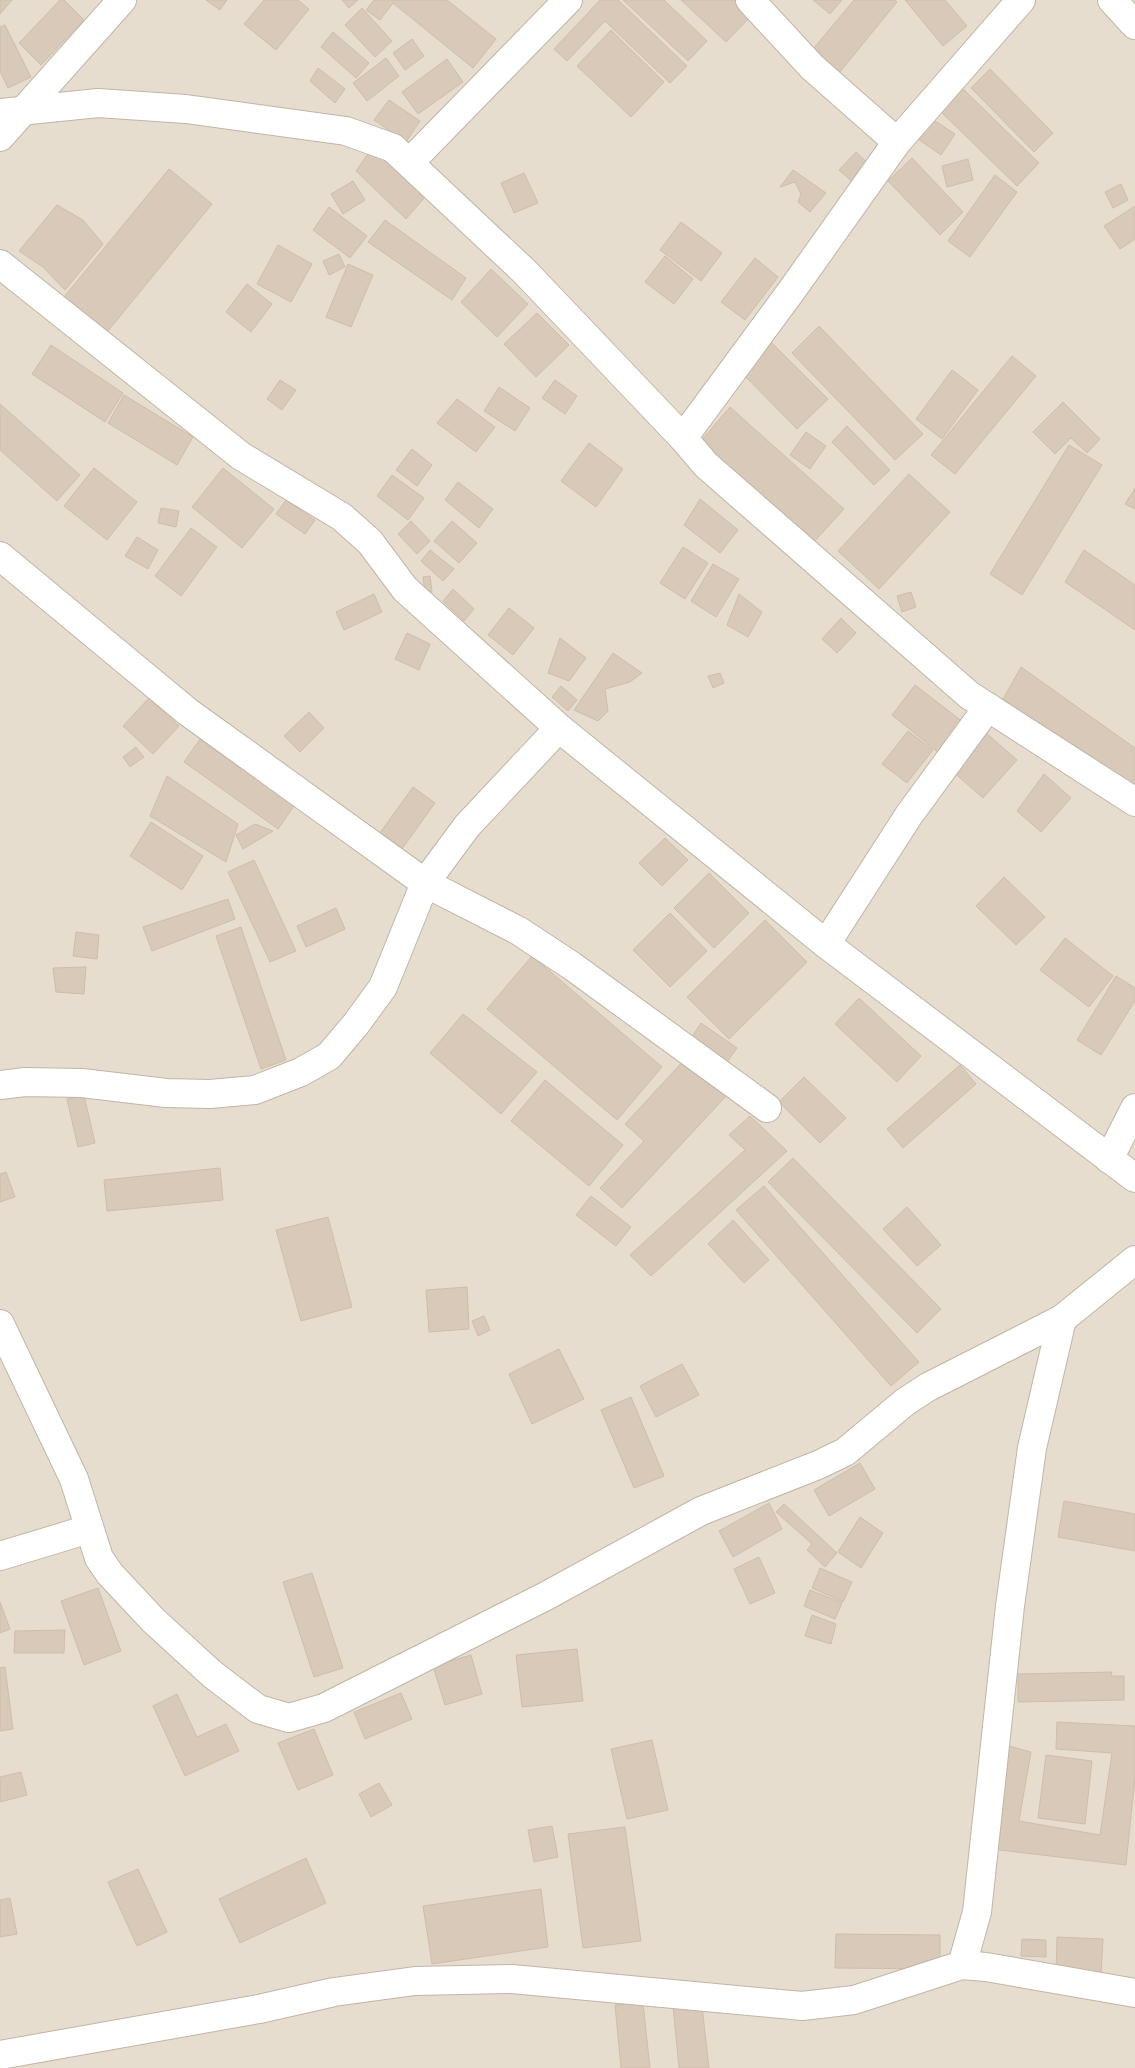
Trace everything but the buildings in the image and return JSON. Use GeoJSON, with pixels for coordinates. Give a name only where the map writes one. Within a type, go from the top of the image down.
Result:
{"type":"FeatureCollection","features":[{"type":"Feature","properties":{"kind":"street"},"geometry":{"type":"LineString","coordinates":[[0,137],[11,112],[122,0]]}},
{"type":"Feature","properties":{"kind":"street"},"geometry":{"type":"LineString","coordinates":[[410,162],[568,0]]}},
{"type":"Feature","properties":{"kind":"street"},"geometry":{"type":"LineString","coordinates":[[750,0],[812,67],[898,142]]}},
{"type":"Feature","properties":{"kind":"street"},"geometry":{"type":"LineString","coordinates":[[682,438],[792,290],[898,142],[1021,0]]}},
{"type":"Feature","properties":{"kind":"street"},"geometry":{"type":"LineString","coordinates":[[1112,0],[1135,25]]}},
{"type":"Feature","properties":{"kind":"street"},"geometry":{"type":"LineString","coordinates":[[11,112],[98,103],[186,109],[346,131],[393,148],[525,272],[706,465],[969,695],[1135,802]]}},
{"type":"Feature","properties":{"kind":"street"},"geometry":{"type":"LineString","coordinates":[[0,264],[241,456],[342,517],[370,542],[405,589],[559,728],[826,944],[1135,1178]]}},
{"type":"Feature","properties":{"kind":"street"},"geometry":{"type":"LineString","coordinates":[[0,556],[188,712],[425,883],[526,936],[572,966],[767,1108]]}},
{"type":"Feature","properties":{"kind":"street"},"geometry":{"type":"LineString","coordinates":[[826,944],[909,815],[988,706]]}},
{"type":"Feature","properties":{"kind":"street"},"geometry":{"type":"LineString","coordinates":[[0,1085],[25,1082],[82,1083],[166,1093],[210,1094],[255,1090],[301,1072],[329,1056],[356,1024],[383,987],[425,883],[467,826],[559,728]]}},
{"type":"Feature","properties":{"kind":"street"},"geometry":{"type":"LineString","coordinates":[[1109,1159],[1135,1108]]}},
{"type":"Feature","properties":{"kind":"street"},"geometry":{"type":"LineString","coordinates":[[0,1324],[74,1479],[89,1530],[104,1566],[153,1620],[212,1674],[258,1709],[289,1718],[324,1708],[546,1596],[701,1511],[818,1465],[845,1452],[905,1402],[928,1387],[1062,1319],[1135,1260]]}},
{"type":"Feature","properties":{"kind":"street"},"geometry":{"type":"LineString","coordinates":[[962,1965],[977,1912],[1010,1606],[1032,1448],[1062,1319]]}},
{"type":"Feature","properties":{"kind":"street"},"geometry":{"type":"LineString","coordinates":[[0,1556],[89,1530]]}},
{"type":"Feature","properties":{"kind":"street"},"geometry":{"type":"LineString","coordinates":[[0,2055],[259,2009],[334,1992],[415,1981],[512,1979],[802,2006],[854,2000],[962,1965],[986,1967],[1135,1993]]}},
{"type":"Feature","properties":{"kind":"shaded area"},"geometry":{"type":"Polygon","coordinates":[[[0,0],[1135,0],[1135,2068],[0,2068],[0,0]]]}}]}
